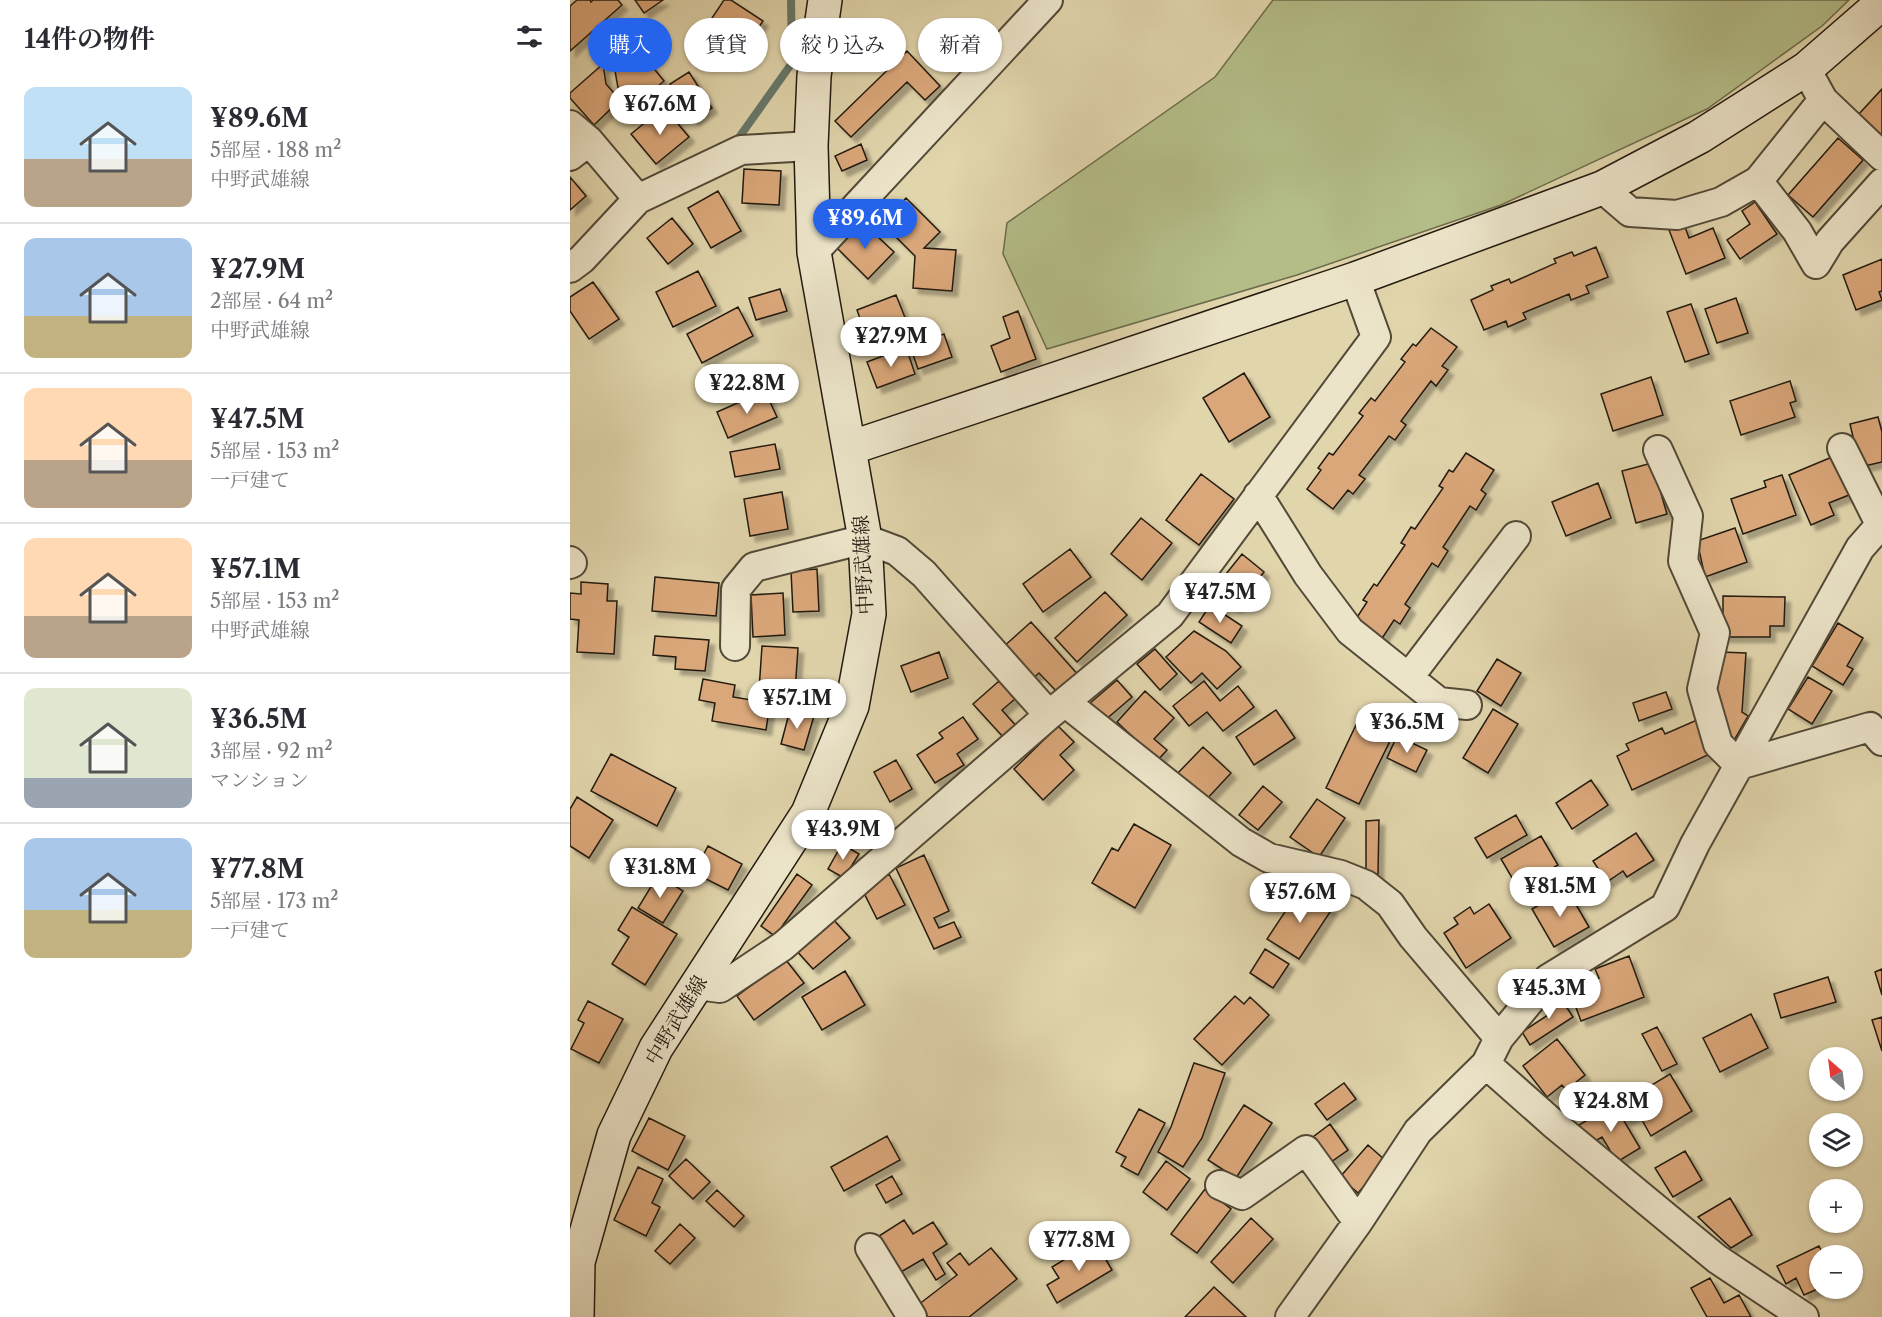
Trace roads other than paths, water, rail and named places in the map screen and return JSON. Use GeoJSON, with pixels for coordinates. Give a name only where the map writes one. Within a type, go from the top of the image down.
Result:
{"type":"FeatureCollection","features":[{"type":"Feature","properties":{"kind":"main road","name":"中野武雄線"},"geometry":{"type":"LineString","coordinates":[[577,1317],[574,1259],[614,1135],[656,1048],[808,813],[852,706],[868,614],[865,539],[814,252],[811,146],[813,76],[825,0]]}},
{"type":"Feature","properties":{"kind":"main road"},"geometry":{"type":"LineString","coordinates":[[850,448],[1355,279],[1602,188],[1699,137],[1806,69],[1882,3]]}},
{"type":"Feature","properties":{"kind":"street"},"geometry":{"type":"LineString","coordinates":[[814,252],[1048,0]]}},
{"type":"Feature","properties":{"kind":"street"},"geometry":{"type":"LineString","coordinates":[[1806,69],[1824,100],[1882,156]]}},
{"type":"Feature","properties":{"kind":"street"},"geometry":{"type":"LineString","coordinates":[[1602,188],[1630,212],[1677,215],[1721,202],[1758,181],[1824,100]]}},
{"type":"Feature","properties":{"kind":"street"},"geometry":{"type":"LineString","coordinates":[[576,141],[638,198]]}},
{"type":"Feature","properties":{"kind":"street"},"geometry":{"type":"LineString","coordinates":[[570,268],[582,259],[638,198],[741,150],[811,146]]}},
{"type":"Feature","properties":{"kind":"street"},"geometry":{"type":"LineString","coordinates":[[1758,181],[1797,231],[1816,264],[1830,241],[1882,183]]}},
{"type":"Feature","properties":{"kind":"street"},"geometry":{"type":"LineString","coordinates":[[697,985],[720,988],[783,946],[1057,709],[1170,615],[1376,337],[1355,279]]}},
{"type":"Feature","properties":{"kind":"street"},"geometry":{"type":"LineString","coordinates":[[1290,1317],[1419,1131],[1486,1064],[1499,1038],[1548,979],[1665,907],[1695,844],[1860,548],[1881,524],[1842,448]]}},
{"type":"Feature","properties":{"kind":"street"},"geometry":{"type":"LineString","coordinates":[[1658,450],[1688,516],[1683,561],[1715,633],[1702,689],[1718,744],[1739,765]]}},
{"type":"Feature","properties":{"kind":"street"},"geometry":{"type":"LineString","coordinates":[[1258,495],[1308,575],[1350,631],[1439,702],[1467,705]]}},
{"type":"Feature","properties":{"kind":"street"},"geometry":{"type":"LineString","coordinates":[[1409,677],[1516,536]]}},
{"type":"Feature","properties":{"kind":"street"},"geometry":{"type":"LineString","coordinates":[[735,646],[736,589],[754,567],[865,539],[897,551],[924,574],[1057,709],[1240,842],[1269,858],[1341,875],[1366,885],[1390,904],[1413,937],[1499,1038]]}},
{"type":"Feature","properties":{"kind":"street"},"geometry":{"type":"LineString","coordinates":[[1739,765],[1870,726],[1882,741]]}},
{"type":"Feature","properties":{"kind":"street"},"geometry":{"type":"LineString","coordinates":[[1486,1064],[1556,1126],[1717,1259],[1804,1317]]}},
{"type":"Feature","properties":{"kind":"street"},"geometry":{"type":"LineString","coordinates":[[1220,1185],[1242,1195],[1306,1150],[1358,1222]]}},
{"type":"Feature","properties":{"kind":"street"},"geometry":{"type":"LineString","coordinates":[[870,1248],[912,1317]]}},
{"type":"Feature","properties":{"kind":"waterway"},"geometry":{"type":"LineString","coordinates":[[735,143],[792,63],[791,0]]}}]}
